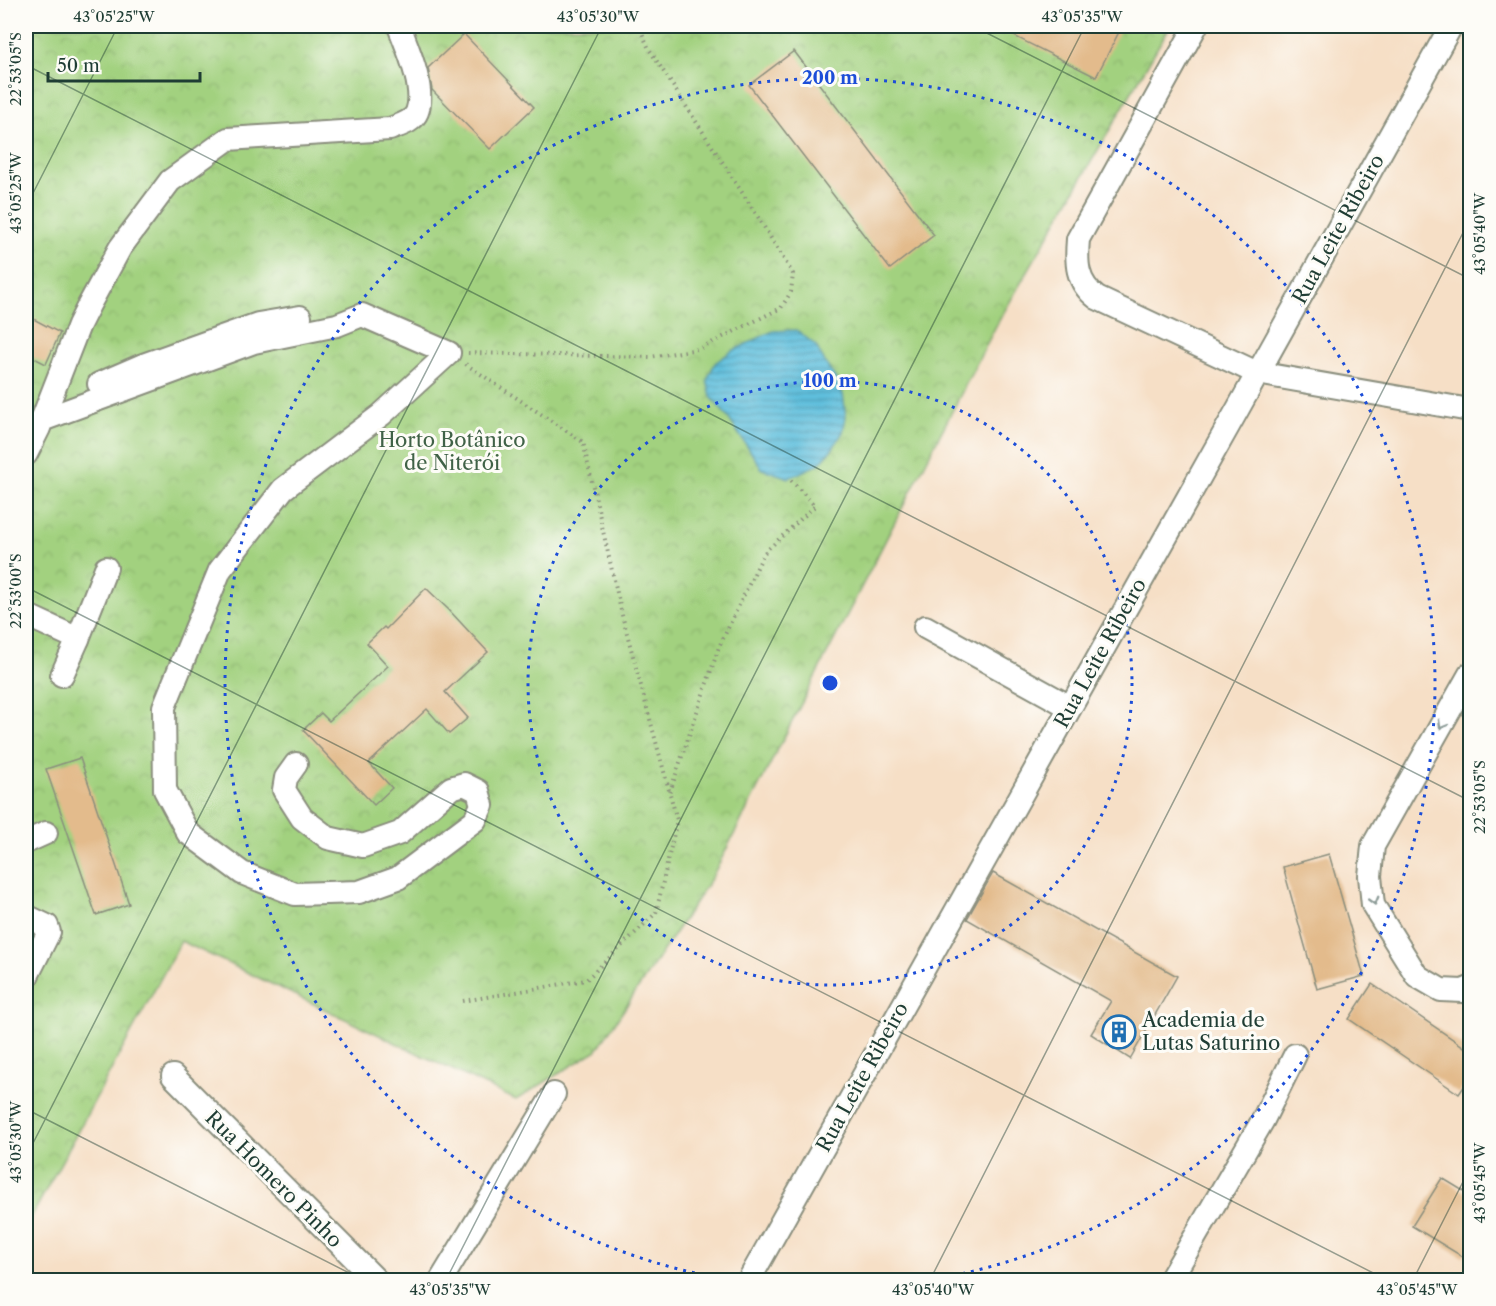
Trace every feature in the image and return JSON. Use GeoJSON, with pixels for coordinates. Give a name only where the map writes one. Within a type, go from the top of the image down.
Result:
{"type":"FeatureCollection","features":[{"type":"Feature","properties":{"kind":"street"},"geometry":{"type":"LineString","coordinates":[[26,454],[88,305],[120,248],[170,181],[228,139],[390,129],[408,122],[417,113],[420,98],[416,70],[399,26]]}},
{"type":"Feature","properties":{"kind":"street"},"geometry":{"type":"LineString","coordinates":[[1196,26],[1078,239],[1076,262],[1089,292],[1097,298],[1257,374],[1470,410]]}},
{"type":"Feature","properties":{"kind":"street","name":"Rua Leite Ribeiro"},"geometry":{"type":"LineString","coordinates":[[748,1281],[1451,26]]}},
{"type":"Feature","properties":{"kind":"street"},"geometry":{"type":"LineString","coordinates":[[39,419],[143,365],[258,324],[346,312],[362,315],[449,353],[381,415],[283,489],[220,570],[164,707],[165,790],[188,833],[242,873],[295,894],[359,892],[398,878],[476,820],[482,805],[478,791],[464,784],[451,788],[400,833],[363,846],[328,838],[302,818],[284,790],[286,778],[296,764]]}},
{"type":"Feature","properties":{"kind":"street"},"geometry":{"type":"LineString","coordinates":[[62,675],[106,568]]}},
{"type":"Feature","properties":{"kind":"street"},"geometry":{"type":"LineString","coordinates":[[26,615],[78,639]]}},
{"type":"Feature","properties":{"kind":"street"},"geometry":{"type":"LineString","coordinates":[[925,627],[1070,707]]}},
{"type":"Feature","properties":{"kind":"street"},"geometry":{"type":"LineString","coordinates":[[1470,674],[1373,846],[1370,876],[1373,905],[1417,976],[1441,990],[1462,992],[1470,988]]}},
{"type":"Feature","properties":{"kind":"street"},"geometry":{"type":"LineString","coordinates":[[26,916],[47,926],[49,932],[26,978]]}},
{"type":"Feature","properties":{"kind":"street"},"geometry":{"type":"LineString","coordinates":[[1170,1281],[1263,1120],[1295,1055]]}},
{"type":"Feature","properties":{"kind":"street","name":"Rua Homero Pinho"},"geometry":{"type":"LineString","coordinates":[[173,1076],[376,1281]]}},
{"type":"Feature","properties":{"kind":"street"},"geometry":{"type":"LineString","coordinates":[[441,1281],[554,1094]]}},
{"type":"Feature","properties":{"kind":"path"},"geometry":{"type":"LineString","coordinates":[[449,353],[650,357],[699,349],[781,308],[791,292],[793,274],[649,50],[639,26]]}},
{"type":"Feature","properties":{"kind":"path"},"geometry":{"type":"LineString","coordinates":[[449,353],[583,442],[622,615],[677,820],[656,913],[586,980],[463,1001]]}},
{"type":"Feature","properties":{"kind":"path"},"geometry":{"type":"LineString","coordinates":[[670,792],[719,647],[764,553],[815,506],[789,478]]}},
{"type":"Feature","properties":{"kind":"green space","name":"Horto Botânico de Niterói"},"geometry":{"type":"Polygon","coordinates":[[[26,26],[1170,26],[997,324],[712,877],[597,1050],[516,1100],[181,941],[26,1227],[26,26]]]}},
{"type":"Feature","properties":{"kind":"water"},"geometry":{"type":"Polygon","coordinates":[[[797,330],[816,346],[836,379],[843,394],[846,416],[843,432],[819,464],[789,478],[762,469],[729,419],[711,397],[707,380],[715,363],[732,351],[773,331],[797,330]]]}},
{"type":"Feature","properties":{"kind":"building"},"geometry":{"type":"Polygon","coordinates":[[[994,26],[1122,26],[1096,77],[994,26]]]}},
{"type":"Feature","properties":{"kind":"building"},"geometry":{"type":"Polygon","coordinates":[[[464,34],[534,107],[490,149],[432,90],[428,68],[464,34]]]}},
{"type":"Feature","properties":{"kind":"building"},"geometry":{"type":"Polygon","coordinates":[[[794,51],[934,235],[890,269],[749,85],[794,51]]]}},
{"type":"Feature","properties":{"kind":"building"},"geometry":{"type":"Polygon","coordinates":[[[26,315],[60,333],[46,364],[26,354],[26,315]]]}},
{"type":"Feature","properties":{"kind":"building"},"geometry":{"type":"Polygon","coordinates":[[[426,588],[488,652],[445,692],[468,718],[449,734],[427,709],[369,763],[392,788],[374,805],[303,730],[321,713],[329,721],[388,666],[367,643],[384,627],[386,629],[426,588]]]}},
{"type":"Feature","properties":{"kind":"building"},"geometry":{"type":"Polygon","coordinates":[[[80,758],[129,904],[96,915],[46,769],[80,758]]]}},
{"type":"Feature","properties":{"kind":"building"},"geometry":{"type":"Polygon","coordinates":[[[1329,854],[1364,976],[1317,989],[1283,867],[1329,854]]]}},
{"type":"Feature","properties":{"kind":"building"},"geometry":{"type":"Polygon","coordinates":[[[993,873],[1177,976],[1130,1059],[1091,1034],[1111,1001],[967,919],[993,873]]]}},
{"type":"Feature","properties":{"kind":"building"},"geometry":{"type":"Polygon","coordinates":[[[1372,984],[1470,1051],[1470,1078],[1459,1094],[1349,1019],[1372,984]]]}},
{"type":"Feature","properties":{"kind":"building"},"geometry":{"type":"Polygon","coordinates":[[[1442,1178],[1470,1195],[1470,1245],[1463,1257],[1412,1226],[1442,1178]]]}},
{"type":"Feature","properties":{"kind":"place","name":"Academia de Lutas Saturino"},"geometry":{"type":"Point","coordinates":[1119,1032]}}]}
